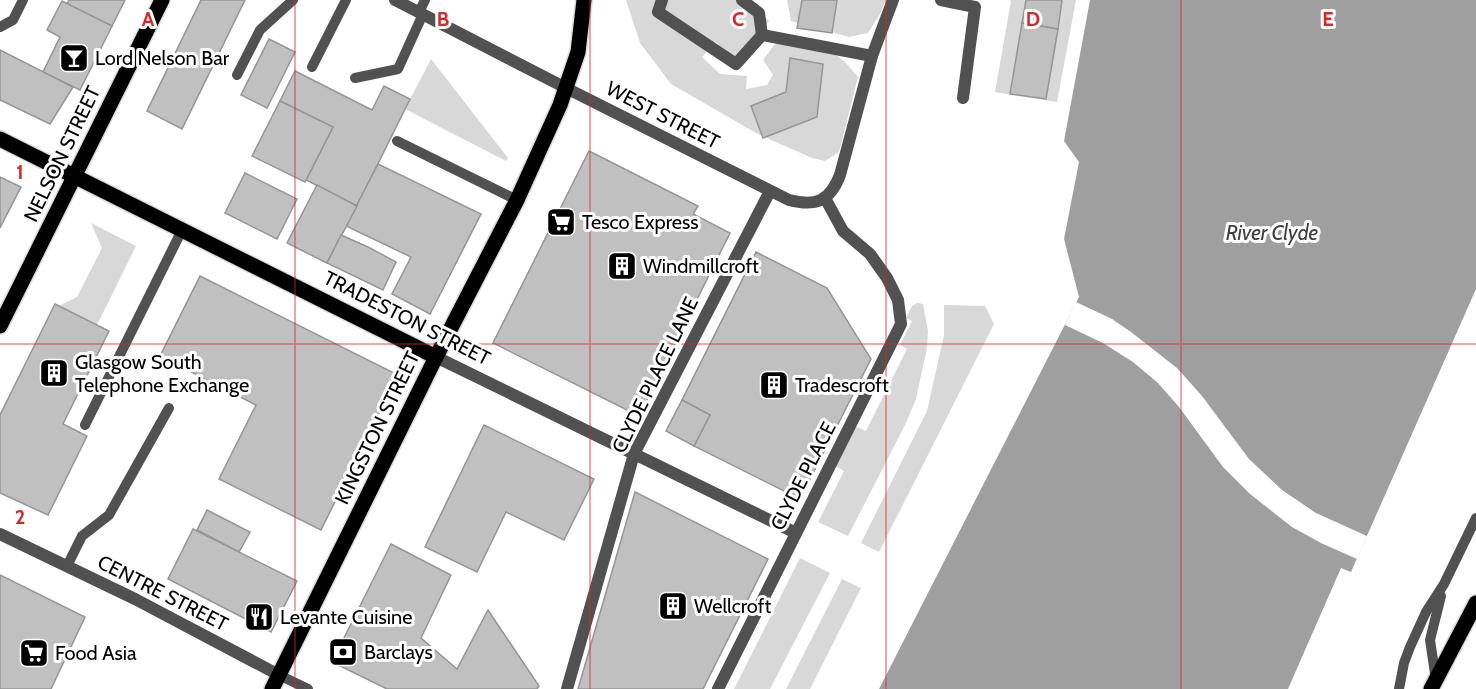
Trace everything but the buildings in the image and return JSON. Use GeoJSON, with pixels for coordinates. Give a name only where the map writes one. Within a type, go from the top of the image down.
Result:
{"type":"FeatureCollection","features":[{"type":"Feature","properties":{"kind":"main road","name":"NELSON STREET"},"geometry":{"type":"LineString","coordinates":[[0,326],[162,0]]}},
{"type":"Feature","properties":{"kind":"main road","name":"KINGSTON STREET"},"geometry":{"type":"LineString","coordinates":[[272,689],[516,200],[566,88],[578,52],[584,0]]}},
{"type":"Feature","properties":{"kind":"main road","name":"TRADESTON STREET"},"geometry":{"type":"LineString","coordinates":[[0,139],[436,357]]}},
{"type":"Feature","properties":{"kind":"main road"},"geometry":{"type":"LineString","coordinates":[[1435,686],[1476,603]]}},
{"type":"Feature","properties":{"kind":"street","name":"WEST STREET"},"geometry":{"type":"LineString","coordinates":[[395,0],[770,191],[800,203],[817,202],[825,198]]}},
{"type":"Feature","properties":{"kind":"street"},"geometry":{"type":"LineString","coordinates":[[662,0],[658,12],[736,64],[762,35],[759,13],[742,0]]}},
{"type":"Feature","properties":{"kind":"street"},"geometry":{"type":"LineString","coordinates":[[825,198],[832,192],[840,175],[872,56],[892,0]]}},
{"type":"Feature","properties":{"kind":"street"},"geometry":{"type":"LineString","coordinates":[[941,0],[975,7],[963,98]]}},
{"type":"Feature","properties":{"kind":"street"},"geometry":{"type":"LineString","coordinates":[[762,35],[872,56]]}},
{"type":"Feature","properties":{"kind":"street","name":"CLYDE PLACE LANE"},"geometry":{"type":"LineString","coordinates":[[567,689],[634,454],[770,191]]}},
{"type":"Feature","properties":{"kind":"street","name":"CLYDE PLACE"},"geometry":{"type":"LineString","coordinates":[[718,689],[901,324],[898,300],[887,278],[870,254],[843,231],[825,198]]}},
{"type":"Feature","properties":{"kind":"street","name":"TRADESTON STREET"},"geometry":{"type":"LineString","coordinates":[[436,357],[796,533]]}},
{"type":"Feature","properties":{"kind":"street","name":"CENTRE STREET"},"geometry":{"type":"LineString","coordinates":[[0,534],[279,675]]}},
{"type":"Feature","properties":{"kind":"lane"},"geometry":{"type":"LineString","coordinates":[[0,27],[13,20],[23,0]]}},
{"type":"Feature","properties":{"kind":"lane"},"geometry":{"type":"LineString","coordinates":[[237,75],[260,30],[292,0]]}},
{"type":"Feature","properties":{"kind":"lane"},"geometry":{"type":"LineString","coordinates":[[312,67],[346,0]]}},
{"type":"Feature","properties":{"kind":"lane"},"geometry":{"type":"LineString","coordinates":[[355,78],[398,69],[425,0]]}},
{"type":"Feature","properties":{"kind":"lane"},"geometry":{"type":"LineString","coordinates":[[397,141],[516,200]]}},
{"type":"Feature","properties":{"kind":"lane"},"geometry":{"type":"LineString","coordinates":[[85,425],[182,230]]}},
{"type":"Feature","properties":{"kind":"lane"},"geometry":{"type":"LineString","coordinates":[[67,566],[82,536],[109,516],[169,408]]}},
{"type":"Feature","properties":{"kind":"lane"},"geometry":{"type":"LineString","coordinates":[[1399,689],[1410,647],[1476,518]]}},
{"type":"Feature","properties":{"kind":"lane"},"geometry":{"type":"LineString","coordinates":[[1435,686],[1430,640],[1444,584]]}},
{"type":"Feature","properties":{"kind":"lane","name":"CENTRE STREET"},"geometry":{"type":"LineString","coordinates":[[279,675],[308,689]]}},
{"type":"Feature","properties":{"kind":"shaded area"},"geometry":{"type":"Polygon","coordinates":[[[626,0],[746,0],[769,21],[735,59],[715,42],[702,57],[720,74],[747,76],[746,89],[767,85],[773,75],[763,60],[781,36],[827,48],[845,62],[858,77],[839,152],[825,161],[812,158],[756,133],[671,84],[640,43],[626,0]]]}},
{"type":"Feature","properties":{"kind":"shaded area"},"geometry":{"type":"Polygon","coordinates":[[[787,0],[886,0],[868,33],[849,37],[791,21],[787,0]]]}},
{"type":"Feature","properties":{"kind":"shaded area"},"geometry":{"type":"Polygon","coordinates":[[[1009,0],[1076,0],[1057,102],[995,92],[1011,1],[1009,0]]]}},
{"type":"Feature","properties":{"kind":"shaded area"},"geometry":{"type":"Polygon","coordinates":[[[431,59],[508,158],[506,161],[405,109],[431,59]]]}},
{"type":"Feature","properties":{"kind":"shaded area"},"geometry":{"type":"Polygon","coordinates":[[[91,223],[136,246],[97,325],[59,306],[77,297],[102,248],[91,223]]]}},
{"type":"Feature","properties":{"kind":"shaded area"},"geometry":{"type":"Polygon","coordinates":[[[917,303],[923,304],[928,331],[927,348],[916,399],[848,536],[818,522],[844,471],[835,466],[855,426],[866,431],[907,349],[900,345],[912,321],[906,318],[912,306],[917,303]]]}},
{"type":"Feature","properties":{"kind":"shaded area"},"geometry":{"type":"Polygon","coordinates":[[[944,305],[985,306],[994,324],[879,552],[861,543],[927,411],[944,335],[944,305]]]}},
{"type":"Feature","properties":{"kind":"shaded area"},"geometry":{"type":"Polygon","coordinates":[[[800,558],[830,573],[770,689],[734,689],[800,558]]]}},
{"type":"Feature","properties":{"kind":"shaded area"},"geometry":{"type":"Polygon","coordinates":[[[842,579],[861,588],[810,689],[786,689],[842,579]]]}},
{"type":"Feature","properties":{"kind":"water","name":"River Clyde"},"geometry":{"type":"Polygon","coordinates":[[[1090,0],[1476,0],[1476,289],[1351,572],[1341,568],[1288,689],[879,689],[1079,297],[1064,239],[1079,162],[1064,141],[1090,0]]]}},
{"type":"Feature","properties":{"kind":"pier"},"geometry":{"type":"Polygon","coordinates":[[[1076,302],[1112,319],[1177,368],[1202,396],[1249,459],[1282,490],[1316,513],[1367,536],[1357,559],[1292,527],[1250,494],[1223,467],[1179,407],[1158,383],[1133,362],[1103,343],[1065,325],[1076,302]]]}},
{"type":"Feature","properties":{"kind":"place","name":"Lord Nelson Bar"},"geometry":{"type":"Point","coordinates":[74,58]}},
{"type":"Feature","properties":{"kind":"place","name":"Tesco Express"},"geometry":{"type":"Point","coordinates":[561,222]}},
{"type":"Feature","properties":{"kind":"place","name":"Windmillcroft"},"geometry":{"type":"Point","coordinates":[622,266]}},
{"type":"Feature","properties":{"kind":"place","name":"Glasgow South Telephone Exchange"},"geometry":{"type":"Point","coordinates":[54,373]}},
{"type":"Feature","properties":{"kind":"place","name":"Tradescroft"},"geometry":{"type":"Point","coordinates":[774,385]}},
{"type":"Feature","properties":{"kind":"place","name":"Wellcroft"},"geometry":{"type":"Point","coordinates":[673,606]}},
{"type":"Feature","properties":{"kind":"place","name":"Levante Cuisine"},"geometry":{"type":"Point","coordinates":[259,617]}},
{"type":"Feature","properties":{"kind":"place","name":"Barclays"},"geometry":{"type":"Point","coordinates":[343,652]}},
{"type":"Feature","properties":{"kind":"place","name":"Food Asia"},"geometry":{"type":"Point","coordinates":[34,653]}}]}
